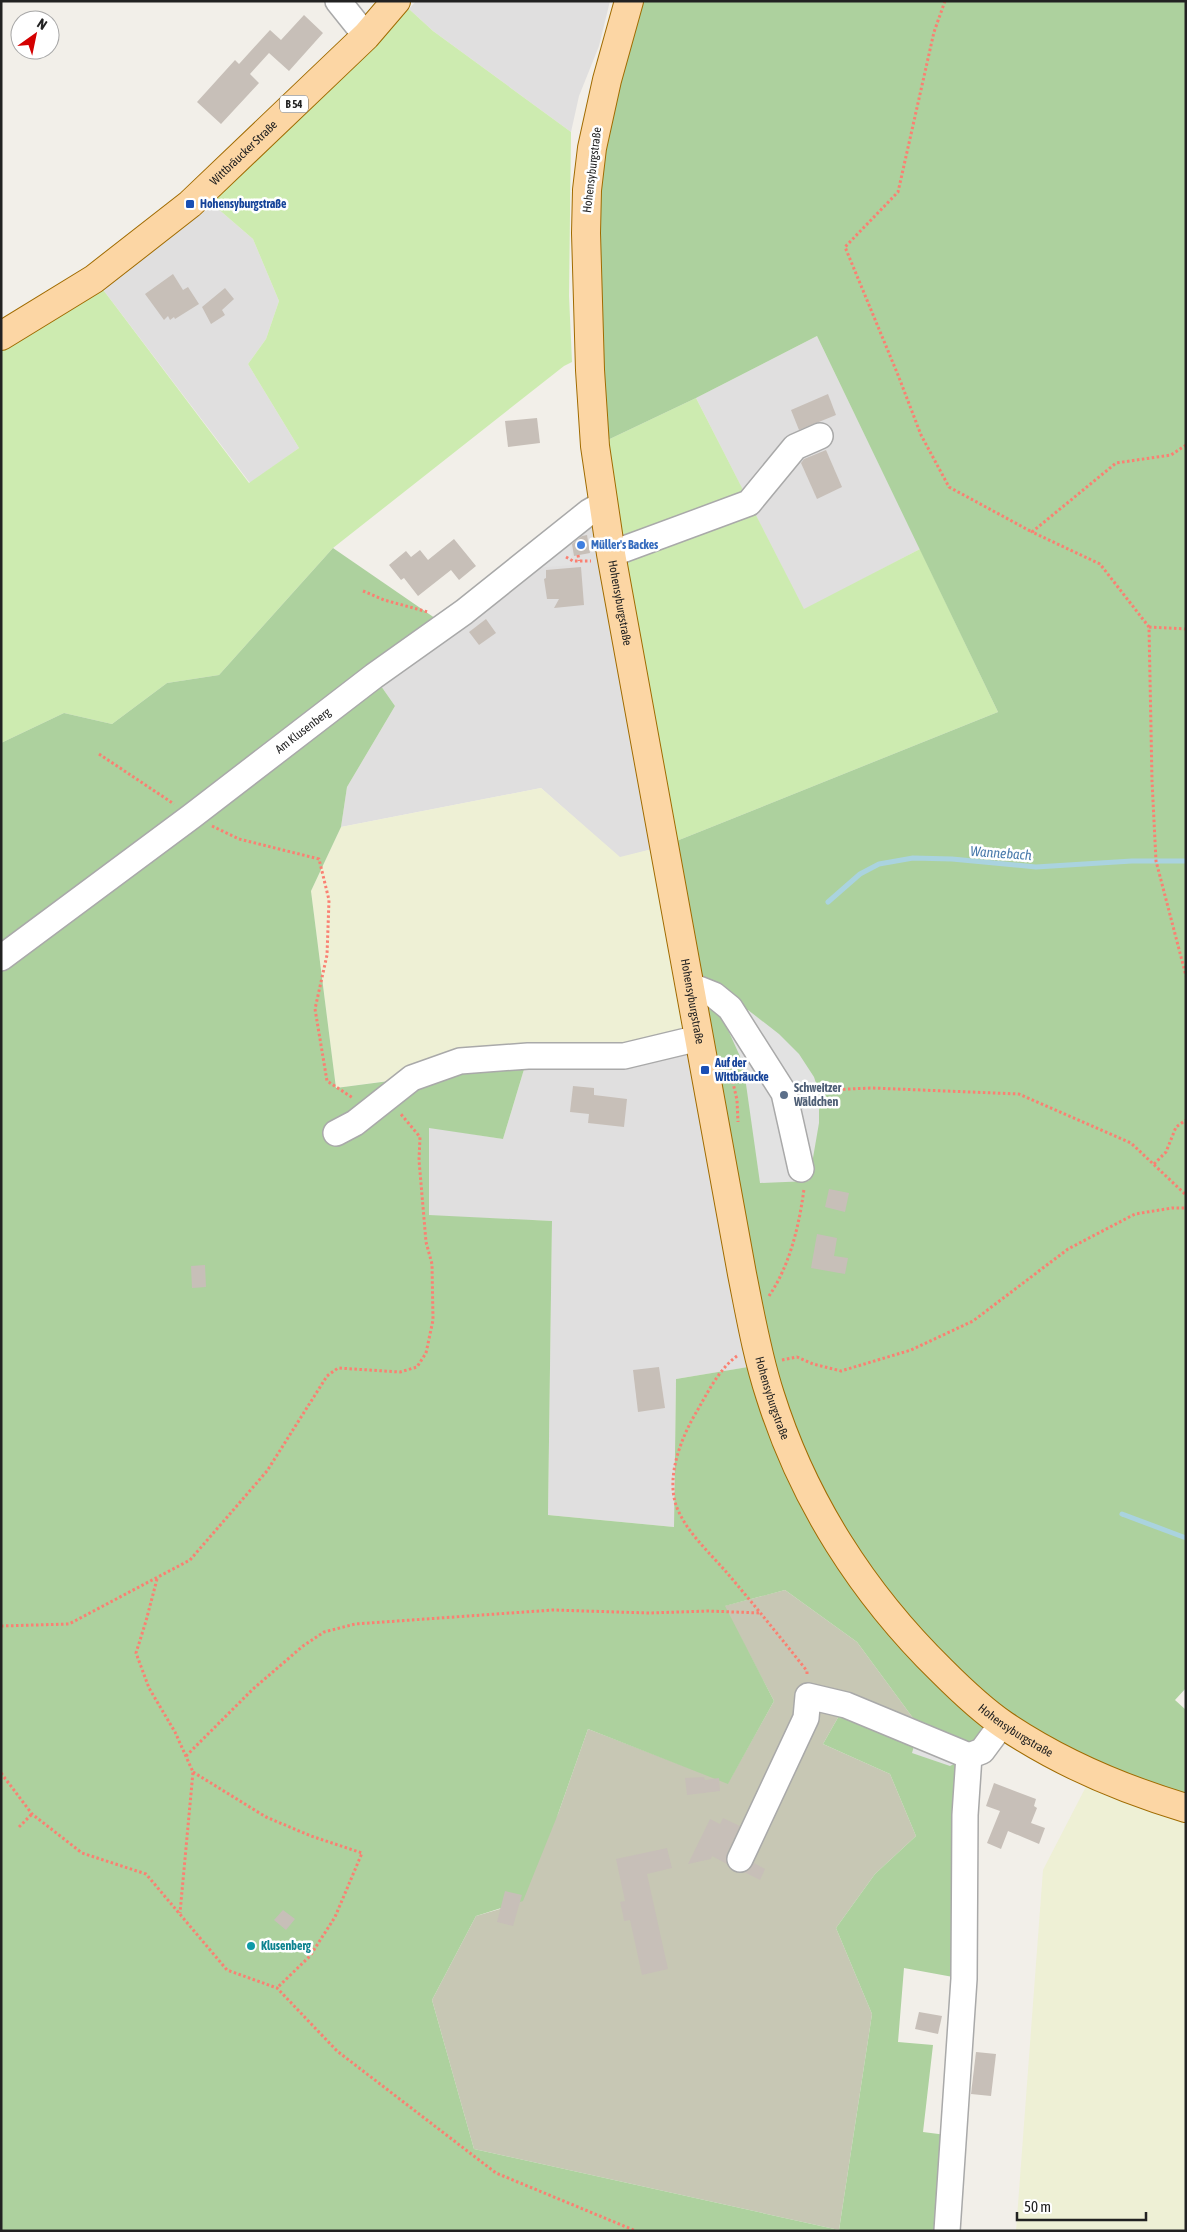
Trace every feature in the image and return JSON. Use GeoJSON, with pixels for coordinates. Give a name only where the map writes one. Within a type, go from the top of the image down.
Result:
{"type":"FeatureCollection","features":[{"type":"Feature","properties":{"kind":"main road","name":"Wittbräucker Straße"},"geometry":{"type":"LineString","coordinates":[[1,336],[94,279],[190,204],[366,36],[396,1]]}},
{"type":"Feature","properties":{"kind":"main road","name":"Hohensyburgstraße"},"geometry":{"type":"LineString","coordinates":[[629,1],[597,122],[587,190],[586,232],[590,370],[595,446],[611,558],[689,985],[756,1342],[770,1396],[783,1432],[816,1504],[835,1540],[875,1596],[920,1650],[960,1689],[1002,1724],[1046,1751],[1156,1799],[1186,1808]]}},
{"type":"Feature","properties":{"kind":"street"},"geometry":{"type":"LineString","coordinates":[[338,1],[366,36]]}},
{"type":"Feature","properties":{"kind":"street"},"geometry":{"type":"LineString","coordinates":[[611,558],[750,503],[795,447],[820,436]]}},
{"type":"Feature","properties":{"kind":"street","name":"Am Klusenberg"},"geometry":{"type":"LineString","coordinates":[[1,958],[192,816],[374,676],[456,618],[603,504]]}},
{"type":"Feature","properties":{"kind":"street"},"geometry":{"type":"LineString","coordinates":[[689,985],[714,995],[730,1008],[784,1093],[801,1169]]}},
{"type":"Feature","properties":{"kind":"street"},"geometry":{"type":"LineString","coordinates":[[336,1132],[355,1123],[412,1078],[460,1061],[528,1056],[624,1056],[699,1038]]}},
{"type":"Feature","properties":{"kind":"street"},"geometry":{"type":"LineString","coordinates":[[740,1858],[806,1718],[808,1696],[846,1705],[969,1756],[982,1752],[1002,1724]]}},
{"type":"Feature","properties":{"kind":"street"},"geometry":{"type":"LineString","coordinates":[[947,2231],[964,1979],[965,1815],[969,1756]]}},
{"type":"Feature","properties":{"kind":"path"},"geometry":{"type":"LineString","coordinates":[[945,1],[934,32],[898,192],[844,247],[898,374],[921,436],[949,487],[1032,532],[1100,564],[1149,627],[1152,781],[1156,861],[1186,976]]}},
{"type":"Feature","properties":{"kind":"path"},"geometry":{"type":"LineString","coordinates":[[1032,532],[1116,463],[1171,455],[1186,445]]}},
{"type":"Feature","properties":{"kind":"path"},"geometry":{"type":"LineString","coordinates":[[549,545],[573,561],[611,558]]}},
{"type":"Feature","properties":{"kind":"path"},"geometry":{"type":"LineString","coordinates":[[578,555],[579,561]]}},
{"type":"Feature","properties":{"kind":"path"},"geometry":{"type":"LineString","coordinates":[[364,591],[384,600],[410,608],[456,618]]}},
{"type":"Feature","properties":{"kind":"path"},"geometry":{"type":"LineString","coordinates":[[1149,627],[1186,629]]}},
{"type":"Feature","properties":{"kind":"path"},"geometry":{"type":"LineString","coordinates":[[1,1626],[70,1624],[190,1560],[267,1471],[327,1376],[338,1368],[400,1372],[417,1367],[426,1353],[433,1320],[432,1264],[426,1242],[419,1160],[420,1137],[407,1120],[379,1103],[353,1098],[327,1081],[321,1056],[315,1009],[327,955],[329,900],[319,859],[239,839],[192,816],[99,754]]}},
{"type":"Feature","properties":{"kind":"path"},"geometry":{"type":"LineString","coordinates":[[724,1049],[737,1100],[739,1125]]}},
{"type":"Feature","properties":{"kind":"path"},"geometry":{"type":"LineString","coordinates":[[784,1093],[872,1088],[1019,1094],[1131,1143],[1186,1195]]}},
{"type":"Feature","properties":{"kind":"path"},"geometry":{"type":"LineString","coordinates":[[1154,1164],[1166,1152],[1176,1127],[1186,1120]]}},
{"type":"Feature","properties":{"kind":"path"},"geometry":{"type":"LineString","coordinates":[[763,1292],[765,1301],[776,1284],[800,1223],[804,1189],[801,1169]]}},
{"type":"Feature","properties":{"kind":"path"},"geometry":{"type":"LineString","coordinates":[[777,1360],[797,1357],[841,1371],[911,1350],[973,1321],[1068,1249],[1134,1214],[1172,1208],[1186,1208]]}},
{"type":"Feature","properties":{"kind":"path"},"geometry":{"type":"LineString","coordinates":[[756,1342],[729,1361],[711,1386],[687,1427],[677,1459],[673,1488],[676,1505],[692,1531],[807,1671],[808,1696]]}},
{"type":"Feature","properties":{"kind":"path"},"geometry":{"type":"LineString","coordinates":[[157,1578],[136,1654],[150,1688],[193,1772],[180,1914]]}},
{"type":"Feature","properties":{"kind":"path"},"geometry":{"type":"LineString","coordinates":[[186,1756],[253,1689],[303,1646],[324,1632],[355,1624],[554,1610],[649,1613],[708,1611],[761,1613]]}},
{"type":"Feature","properties":{"kind":"path"},"geometry":{"type":"LineString","coordinates":[[193,1772],[266,1817],[311,1836],[362,1853],[335,1917],[310,1956],[277,1988]]}},
{"type":"Feature","properties":{"kind":"path"},"geometry":{"type":"LineString","coordinates":[[1,1773],[32,1814],[82,1853],[146,1874],[227,1970],[277,1988],[337,2050],[496,2173],[636,2231]]}},
{"type":"Feature","properties":{"kind":"path"},"geometry":{"type":"LineString","coordinates":[[19,1827],[32,1814]]}},
{"type":"Feature","properties":{"kind":"shaded area"},"geometry":{"type":"Polygon","coordinates":[[[416,1],[610,1],[599,46],[579,96],[571,132],[433,31],[409,9],[416,1]]]}},
{"type":"Feature","properties":{"kind":"shaded area"},"geometry":{"type":"Polygon","coordinates":[[[209,201],[253,239],[279,301],[266,339],[248,364],[299,448],[250,483],[101,287],[209,201]]]}},
{"type":"Feature","properties":{"kind":"shaded area"},"geometry":{"type":"Polygon","coordinates":[[[817,336],[920,549],[804,610],[696,398],[817,336]]]}},
{"type":"Feature","properties":{"kind":"shaded area"},"geometry":{"type":"Polygon","coordinates":[[[603,504],[664,846],[620,858],[541,788],[341,827],[347,787],[395,706],[374,676],[603,504]]]}},
{"type":"Feature","properties":{"kind":"shaded area"},"geometry":{"type":"Polygon","coordinates":[[[569,536],[573,565],[534,568],[569,536]]]}},
{"type":"Feature","properties":{"kind":"shaded area"},"geometry":{"type":"Polygon","coordinates":[[[541,788],[620,857],[664,846],[699,1038],[336,1088],[311,891],[341,827],[541,788]]]}},
{"type":"Feature","properties":{"kind":"shaded area","name":"Schweitzer Wäldchen"},"geometry":{"type":"Polygon","coordinates":[[[719,1010],[748,1010],[779,1034],[799,1054],[814,1077],[819,1092],[819,1123],[809,1181],[760,1183],[743,1063],[719,1010]]]}},
{"type":"Feature","properties":{"kind":"shaded area"},"geometry":{"type":"Polygon","coordinates":[[[699,1038],[761,1365],[676,1379],[674,1527],[548,1515],[552,1221],[429,1216],[429,1127],[503,1139],[528,1056],[699,1038]]]}},
{"type":"Feature","properties":{"kind":"shaded area"},"geometry":{"type":"Polygon","coordinates":[[[785,1590],[857,1642],[913,1718],[840,1714],[823,1744],[890,1774],[916,1836],[875,1874],[836,1928],[872,2014],[839,2230],[474,2149],[432,2000],[476,1916],[500,1909],[558,1814],[588,1729],[728,1783],[774,1701],[724,1606],[785,1590]]]}},
{"type":"Feature","properties":{"kind":"shaded area"},"geometry":{"type":"Polygon","coordinates":[[[916,1739],[962,1760],[950,1766],[912,1753],[916,1739]]]}},
{"type":"Feature","properties":{"kind":"shaded area"},"geometry":{"type":"Polygon","coordinates":[[[1093,1773],[1186,1808],[1186,2231],[1016,2231],[1043,1870],[1093,1773]]]}},
{"type":"Feature","properties":{"kind":"green space"},"geometry":{"type":"Polygon","coordinates":[[[629,1],[1186,1],[1186,1688],[1175,1700],[1186,1710],[1186,1808],[1003,1724],[969,1756],[964,1979],[904,1968],[898,2042],[933,2045],[923,2132],[954,2136],[947,2231],[1,2231],[1,743],[64,713],[112,724],[167,683],[219,675],[333,548],[445,625],[374,676],[395,706],[347,787],[341,827],[311,891],[336,1088],[412,1078],[528,1056],[503,1139],[429,1128],[429,1215],[552,1221],[548,1515],[674,1527],[676,1379],[760,1365],[664,846],[998,712],[817,336],[696,398],[595,446],[586,233],[629,1]],[[785,1590],[725,1606],[774,1701],[728,1784],[588,1729],[558,1814],[523,1901],[476,1916],[432,2000],[474,2149],[839,2230],[872,2014],[836,1928],[875,1874],[916,1836],[890,1774],[823,1744],[840,1714],[913,1718],[857,1642],[785,1590]]]}},
{"type":"Feature","properties":{"kind":"green space"},"geometry":{"type":"Polygon","coordinates":[[[409,9],[433,31],[571,132],[569,296],[572,362],[564,366],[333,548],[219,675],[167,683],[112,724],[64,713],[1,743],[1,345],[101,287],[249,483],[299,448],[248,364],[266,339],[279,301],[253,239],[209,201],[409,9]]]}},
{"type":"Feature","properties":{"kind":"green space"},"geometry":{"type":"Polygon","coordinates":[[[696,398],[804,609],[920,549],[998,712],[664,846],[595,446],[696,398]]]}},
{"type":"Feature","properties":{"kind":"building"},"geometry":{"type":"Polygon","coordinates":[[[304,15],[323,33],[289,71],[269,53],[250,74],[259,83],[221,124],[197,102],[235,60],[239,64],[270,30],[281,40],[304,15]]]}},
{"type":"Feature","properties":{"kind":"building"},"geometry":{"type":"Polygon","coordinates":[[[173,274],[183,290],[188,287],[199,304],[175,319],[174,317],[170,320],[168,316],[164,320],[145,294],[173,274]]]}},
{"type":"Feature","properties":{"kind":"building"},"geometry":{"type":"Polygon","coordinates":[[[225,288],[234,299],[222,310],[225,315],[211,324],[202,307],[225,288]]]}},
{"type":"Feature","properties":{"kind":"building"},"geometry":{"type":"Polygon","coordinates":[[[828,394],[836,415],[799,430],[791,410],[828,394]]]}},
{"type":"Feature","properties":{"kind":"building"},"geometry":{"type":"Polygon","coordinates":[[[537,418],[540,443],[508,447],[505,421],[537,418]]]}},
{"type":"Feature","properties":{"kind":"building"},"geometry":{"type":"Polygon","coordinates":[[[826,450],[842,487],[817,499],[801,463],[804,459],[826,450]]]}},
{"type":"Feature","properties":{"kind":"building"},"geometry":{"type":"Polygon","coordinates":[[[587,535],[590,553],[574,556],[572,544],[582,536],[587,535]]]}},
{"type":"Feature","properties":{"kind":"building"},"geometry":{"type":"Polygon","coordinates":[[[454,539],[476,566],[459,580],[451,570],[418,596],[404,578],[401,580],[389,565],[406,551],[411,557],[420,550],[428,560],[454,539]]]}},
{"type":"Feature","properties":{"kind":"building"},"geometry":{"type":"Polygon","coordinates":[[[581,567],[584,605],[554,608],[559,599],[547,599],[544,579],[546,578],[546,570],[581,567]]]}},
{"type":"Feature","properties":{"kind":"building"},"geometry":{"type":"Polygon","coordinates":[[[486,619],[496,633],[479,645],[469,632],[486,619]]]}},
{"type":"Feature","properties":{"kind":"building"},"geometry":{"type":"Polygon","coordinates":[[[573,1086],[594,1088],[594,1095],[627,1099],[624,1127],[588,1123],[589,1114],[570,1112],[573,1086]]]}},
{"type":"Feature","properties":{"kind":"building"},"geometry":{"type":"Polygon","coordinates":[[[829,1189],[849,1193],[845,1212],[825,1207],[829,1189]]]}},
{"type":"Feature","properties":{"kind":"building"},"geometry":{"type":"Polygon","coordinates":[[[817,1234],[837,1238],[834,1256],[848,1258],[845,1274],[811,1268],[817,1234]]]}},
{"type":"Feature","properties":{"kind":"building"},"geometry":{"type":"Polygon","coordinates":[[[205,1265],[206,1287],[192,1288],[191,1266],[205,1265]]]}},
{"type":"Feature","properties":{"kind":"building"},"geometry":{"type":"Polygon","coordinates":[[[659,1367],[665,1408],[638,1412],[633,1370],[659,1367]]]}},
{"type":"Feature","properties":{"kind":"building"},"geometry":{"type":"Polygon","coordinates":[[[704,1777],[705,1780],[719,1778],[720,1791],[687,1795],[685,1778],[704,1777]]]}},
{"type":"Feature","properties":{"kind":"building"},"geometry":{"type":"Polygon","coordinates":[[[994,1783],[1036,1799],[1034,1806],[1037,1808],[1031,1823],[1045,1828],[1039,1844],[1008,1831],[1001,1849],[987,1843],[1000,1811],[986,1806],[994,1783]]]}},
{"type":"Feature","properties":{"kind":"building"},"geometry":{"type":"Polygon","coordinates":[[[723,1818],[740,1826],[727,1853],[727,1864],[712,1856],[711,1859],[688,1864],[710,1819],[720,1824],[723,1818]]]}},
{"type":"Feature","properties":{"kind":"building"},"geometry":{"type":"Polygon","coordinates":[[[667,1848],[672,1868],[647,1874],[668,1969],[642,1975],[630,1920],[624,1921],[620,1902],[625,1901],[616,1859],[667,1848]]]}},
{"type":"Feature","properties":{"kind":"building"},"geometry":{"type":"Polygon","coordinates":[[[754,1863],[765,1869],[760,1880],[744,1872],[749,1870],[754,1863]]]}},
{"type":"Feature","properties":{"kind":"building"},"geometry":{"type":"Polygon","coordinates":[[[505,1891],[522,1895],[513,1926],[497,1922],[505,1891]]]}},
{"type":"Feature","properties":{"kind":"building"},"geometry":{"type":"Polygon","coordinates":[[[283,1910],[295,1919],[286,1930],[274,1920],[283,1910]]]}},
{"type":"Feature","properties":{"kind":"building"},"geometry":{"type":"Polygon","coordinates":[[[919,2012],[942,2016],[938,2034],[915,2029],[919,2012]]]}},
{"type":"Feature","properties":{"kind":"building"},"geometry":{"type":"Polygon","coordinates":[[[976,2052],[996,2054],[991,2096],[971,2094],[976,2052]]]}},
{"type":"Feature","properties":{"kind":"waterway","name":"Wannebach"},"geometry":{"type":"LineString","coordinates":[[828,902],[860,874],[879,864],[913,858],[952,859],[1036,867],[1132,861],[1186,861]]}},
{"type":"Feature","properties":{"kind":"waterway"},"geometry":{"type":"LineString","coordinates":[[1122,1514],[1186,1538]]}},
{"type":"Feature","properties":{"kind":"place","name":"Hohensyburgstraße"},"geometry":{"type":"Point","coordinates":[190,204]}},
{"type":"Feature","properties":{"kind":"place","name":"Müller's Backes"},"geometry":{"type":"Point","coordinates":[581,545]}},
{"type":"Feature","properties":{"kind":"place","name":"Auf der Wittbräucke"},"geometry":{"type":"Point","coordinates":[705,1070]}},
{"type":"Feature","properties":{"kind":"place","name":"Schweitzer Wäldchen"},"geometry":{"type":"Point","coordinates":[784,1095]}},
{"type":"Feature","properties":{"kind":"place","name":"Klusenberg"},"geometry":{"type":"Point","coordinates":[251,1946]}}]}
